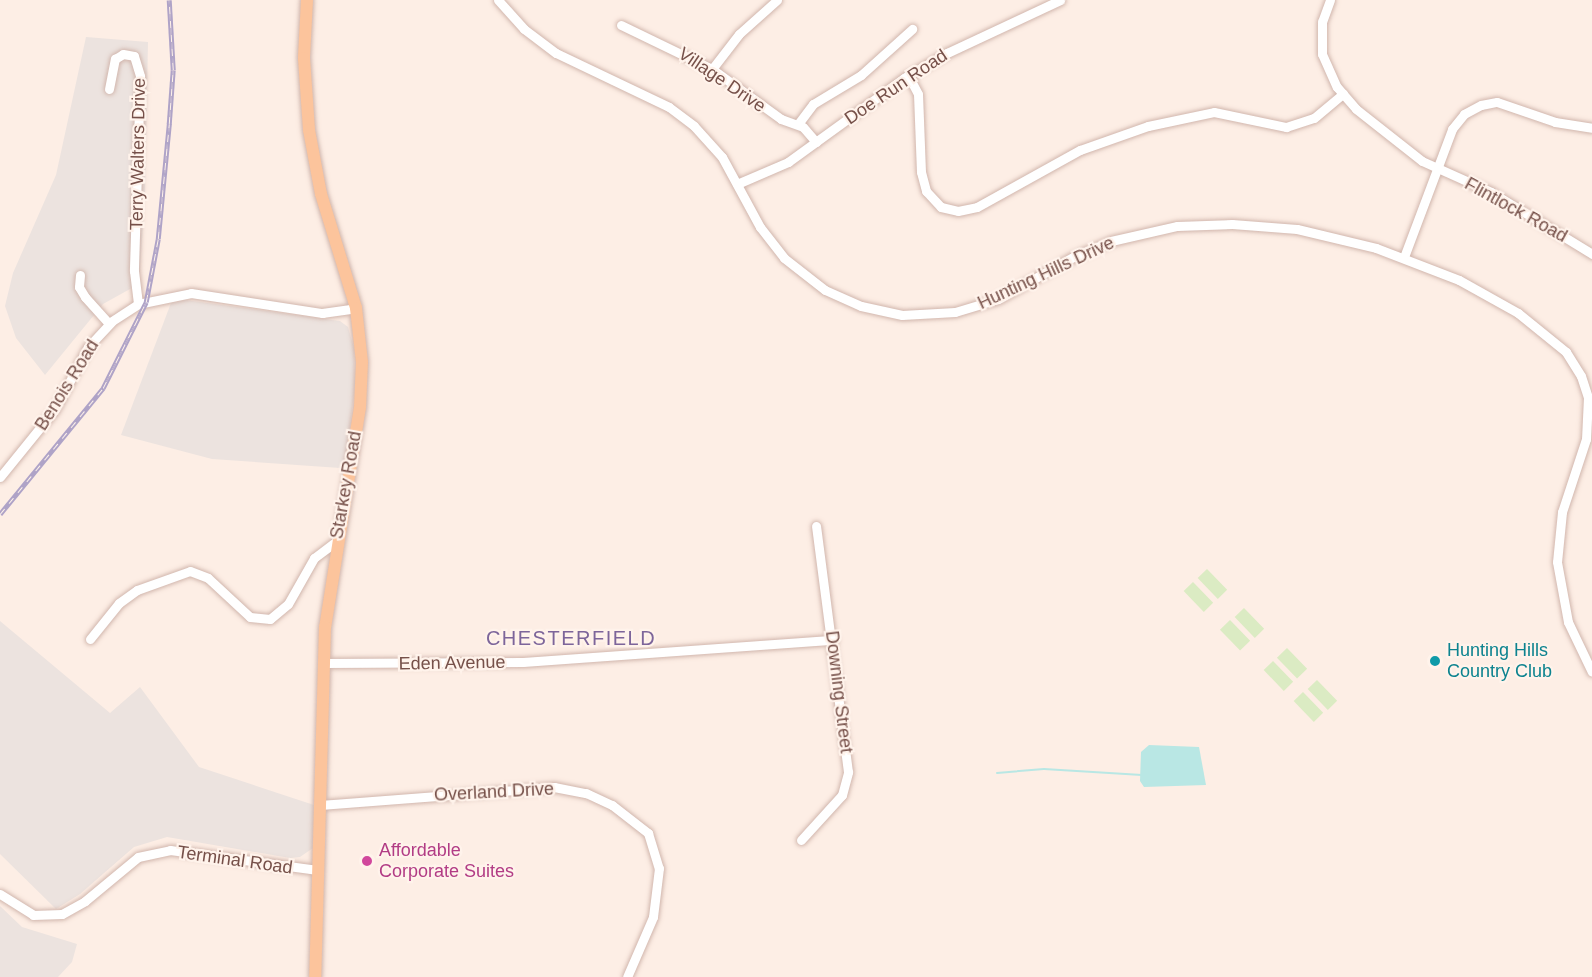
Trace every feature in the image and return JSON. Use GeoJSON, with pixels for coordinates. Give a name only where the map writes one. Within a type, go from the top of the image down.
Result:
{"type":"FeatureCollection","features":[{"type":"Feature","properties":{"kind":"main road","name":"Starkey Road"},"geometry":{"type":"LineString","coordinates":[[307,0],[306,91],[314,162],[356,308],[362,362],[360,407],[335,543],[323,663],[315,977]]}},
{"type":"Feature","properties":{"kind":"street","name":"Hunting Hills Drive"},"geometry":{"type":"LineString","coordinates":[[498,0],[524,29],[556,53],[678,113],[710,142],[738,184],[770,242],[794,268],[843,299],[902,315],[936,315],[977,307],[1094,248],[1178,226],[1232,224],[1297,229],[1358,242],[1404,257],[1459,280],[1518,313],[1554,340],[1581,376],[1588,397],[1589,423],[1562,512],[1557,562],[1568,622],[1592,672]]}},
{"type":"Feature","properties":{"kind":"street"},"geometry":{"type":"LineString","coordinates":[[712,69],[730,44],[777,0]]}},
{"type":"Feature","properties":{"kind":"street","name":"Doe Run Road"},"geometry":{"type":"LineString","coordinates":[[738,184],[771,171],[816,142],[908,75],[991,29],[1060,0]]}},
{"type":"Feature","properties":{"kind":"street","name":"Flintlock Road"},"geometry":{"type":"LineString","coordinates":[[1330,0],[1322,22],[1322,54],[1343,94],[1385,134],[1437,169],[1491,192],[1592,254]]}},
{"type":"Feature","properties":{"kind":"street","name":"Village Drive"},"geometry":{"type":"LineString","coordinates":[[621,25],[712,69],[781,119],[798,124],[816,142]]}},
{"type":"Feature","properties":{"kind":"street"},"geometry":{"type":"LineString","coordinates":[[798,124],[813,104],[861,75],[912,29]]}},
{"type":"Feature","properties":{"kind":"street","name":"Terry Walters Drive"},"geometry":{"type":"LineString","coordinates":[[109,89],[115,59],[123,54],[134,56],[140,76],[134,271],[138,304]]}},
{"type":"Feature","properties":{"kind":"street"},"geometry":{"type":"LineString","coordinates":[[908,75],[918,94],[921,172],[926,191],[941,207],[958,211],[977,207],[1080,150],[1148,126],[1214,112],[1278,127],[1292,126],[1314,118],[1343,94]]}},
{"type":"Feature","properties":{"kind":"street"},"geometry":{"type":"LineString","coordinates":[[1404,257],[1454,125],[1480,105],[1506,104],[1555,122],[1592,128]]}},
{"type":"Feature","properties":{"kind":"street"},"geometry":{"type":"LineString","coordinates":[[80,275],[80,287],[85,297],[109,324]]}},
{"type":"Feature","properties":{"kind":"street","name":"Benois Road"},"geometry":{"type":"LineString","coordinates":[[0,477],[44,425],[88,347],[109,324],[138,304],[191,293],[322,313],[356,308]]}},
{"type":"Feature","properties":{"kind":"street","name":"Downing Street"},"geometry":{"type":"LineString","coordinates":[[801,840],[842,795],[848,778],[847,736],[816,526]]}},
{"type":"Feature","properties":{"kind":"street"},"geometry":{"type":"LineString","coordinates":[[90,639],[119,603],[137,590],[190,571],[208,578],[250,617],[270,619],[288,604],[314,558],[335,543]]}},
{"type":"Feature","properties":{"kind":"street","name":"Eden Avenue"},"geometry":{"type":"LineString","coordinates":[[323,663],[523,662],[833,640]]}},
{"type":"Feature","properties":{"kind":"street","name":"Overland Drive"},"geometry":{"type":"LineString","coordinates":[[320,804],[554,787],[586,793],[612,805],[648,833],[659,868],[653,917],[627,977]]}},
{"type":"Feature","properties":{"kind":"street","name":"Terminal Road"},"geometry":{"type":"LineString","coordinates":[[0,894],[33,915],[62,914],[86,902],[138,857],[170,850],[318,870]]}},
{"type":"Feature","properties":{"kind":"shaded area"},"geometry":{"type":"Polygon","coordinates":[[[86,37],[148,42],[145,196],[139,284],[103,304],[45,375],[16,338],[5,306],[13,273],[56,175],[86,37]]]}},
{"type":"Feature","properties":{"kind":"shaded area"},"geometry":{"type":"Polygon","coordinates":[[[185,300],[340,321],[348,327],[354,348],[355,386],[346,457],[340,468],[212,459],[121,435],[171,303],[185,300]]]}},
{"type":"Feature","properties":{"kind":"shaded area"},"geometry":{"type":"Polygon","coordinates":[[[0,621],[110,713],[140,687],[199,767],[314,805],[313,848],[300,857],[290,858],[167,837],[134,847],[80,894],[56,909],[0,854],[0,621]]]}},
{"type":"Feature","properties":{"kind":"shaded area"},"geometry":{"type":"Polygon","coordinates":[[[0,906],[22,927],[77,944],[72,962],[58,977],[0,977],[0,906]]]}},
{"type":"Feature","properties":{"kind":"green space"},"geometry":{"type":"Polygon","coordinates":[[[1207,569],[1227,590],[1218,599],[1198,578],[1207,569]]]}},
{"type":"Feature","properties":{"kind":"green space"},"geometry":{"type":"Polygon","coordinates":[[[1193,582],[1213,603],[1204,612],[1184,591],[1193,582]]]}},
{"type":"Feature","properties":{"kind":"green space"},"geometry":{"type":"Polygon","coordinates":[[[1244,608],[1264,629],[1255,638],[1235,617],[1244,608]]]}},
{"type":"Feature","properties":{"kind":"green space"},"geometry":{"type":"Polygon","coordinates":[[[1230,620],[1250,641],[1240,651],[1220,630],[1230,620]]]}},
{"type":"Feature","properties":{"kind":"green space"},"geometry":{"type":"Polygon","coordinates":[[[1287,648],[1307,669],[1297,679],[1277,658],[1287,648]]]}},
{"type":"Feature","properties":{"kind":"green space"},"geometry":{"type":"Polygon","coordinates":[[[1273,661],[1293,682],[1284,691],[1264,670],[1273,661]]]}},
{"type":"Feature","properties":{"kind":"green space"},"geometry":{"type":"Polygon","coordinates":[[[1317,680],[1337,701],[1328,710],[1308,689],[1317,680]]]}},
{"type":"Feature","properties":{"kind":"green space"},"geometry":{"type":"Polygon","coordinates":[[[1303,692],[1323,713],[1314,722],[1294,701],[1303,692]]]}},
{"type":"Feature","properties":{"kind":"water"},"geometry":{"type":"Polygon","coordinates":[[[1149,745],[1199,747],[1206,785],[1144,787],[1140,781],[1141,752],[1149,745]]]}},
{"type":"Feature","properties":{"kind":"waterway"},"geometry":{"type":"LineString","coordinates":[[997,773],[1044,769],[1142,775]]}},
{"type":"Feature","properties":{"kind":"railway"},"geometry":{"type":"LineString","coordinates":[[0,514],[103,388],[146,302],[158,239],[169,124],[173,70],[169,0]]}},
{"type":"Feature","properties":{"kind":"place","name":"Hunting Hills Country Club"},"geometry":{"type":"Point","coordinates":[1435,661]}},
{"type":"Feature","properties":{"kind":"place","name":"Affordable Corporate Suites"},"geometry":{"type":"Point","coordinates":[367,861]}},
{"type":"Feature","properties":{"kind":"district","name":"CHESTERFIELD"},"geometry":{"type":"Point","coordinates":[571,638]}}]}
